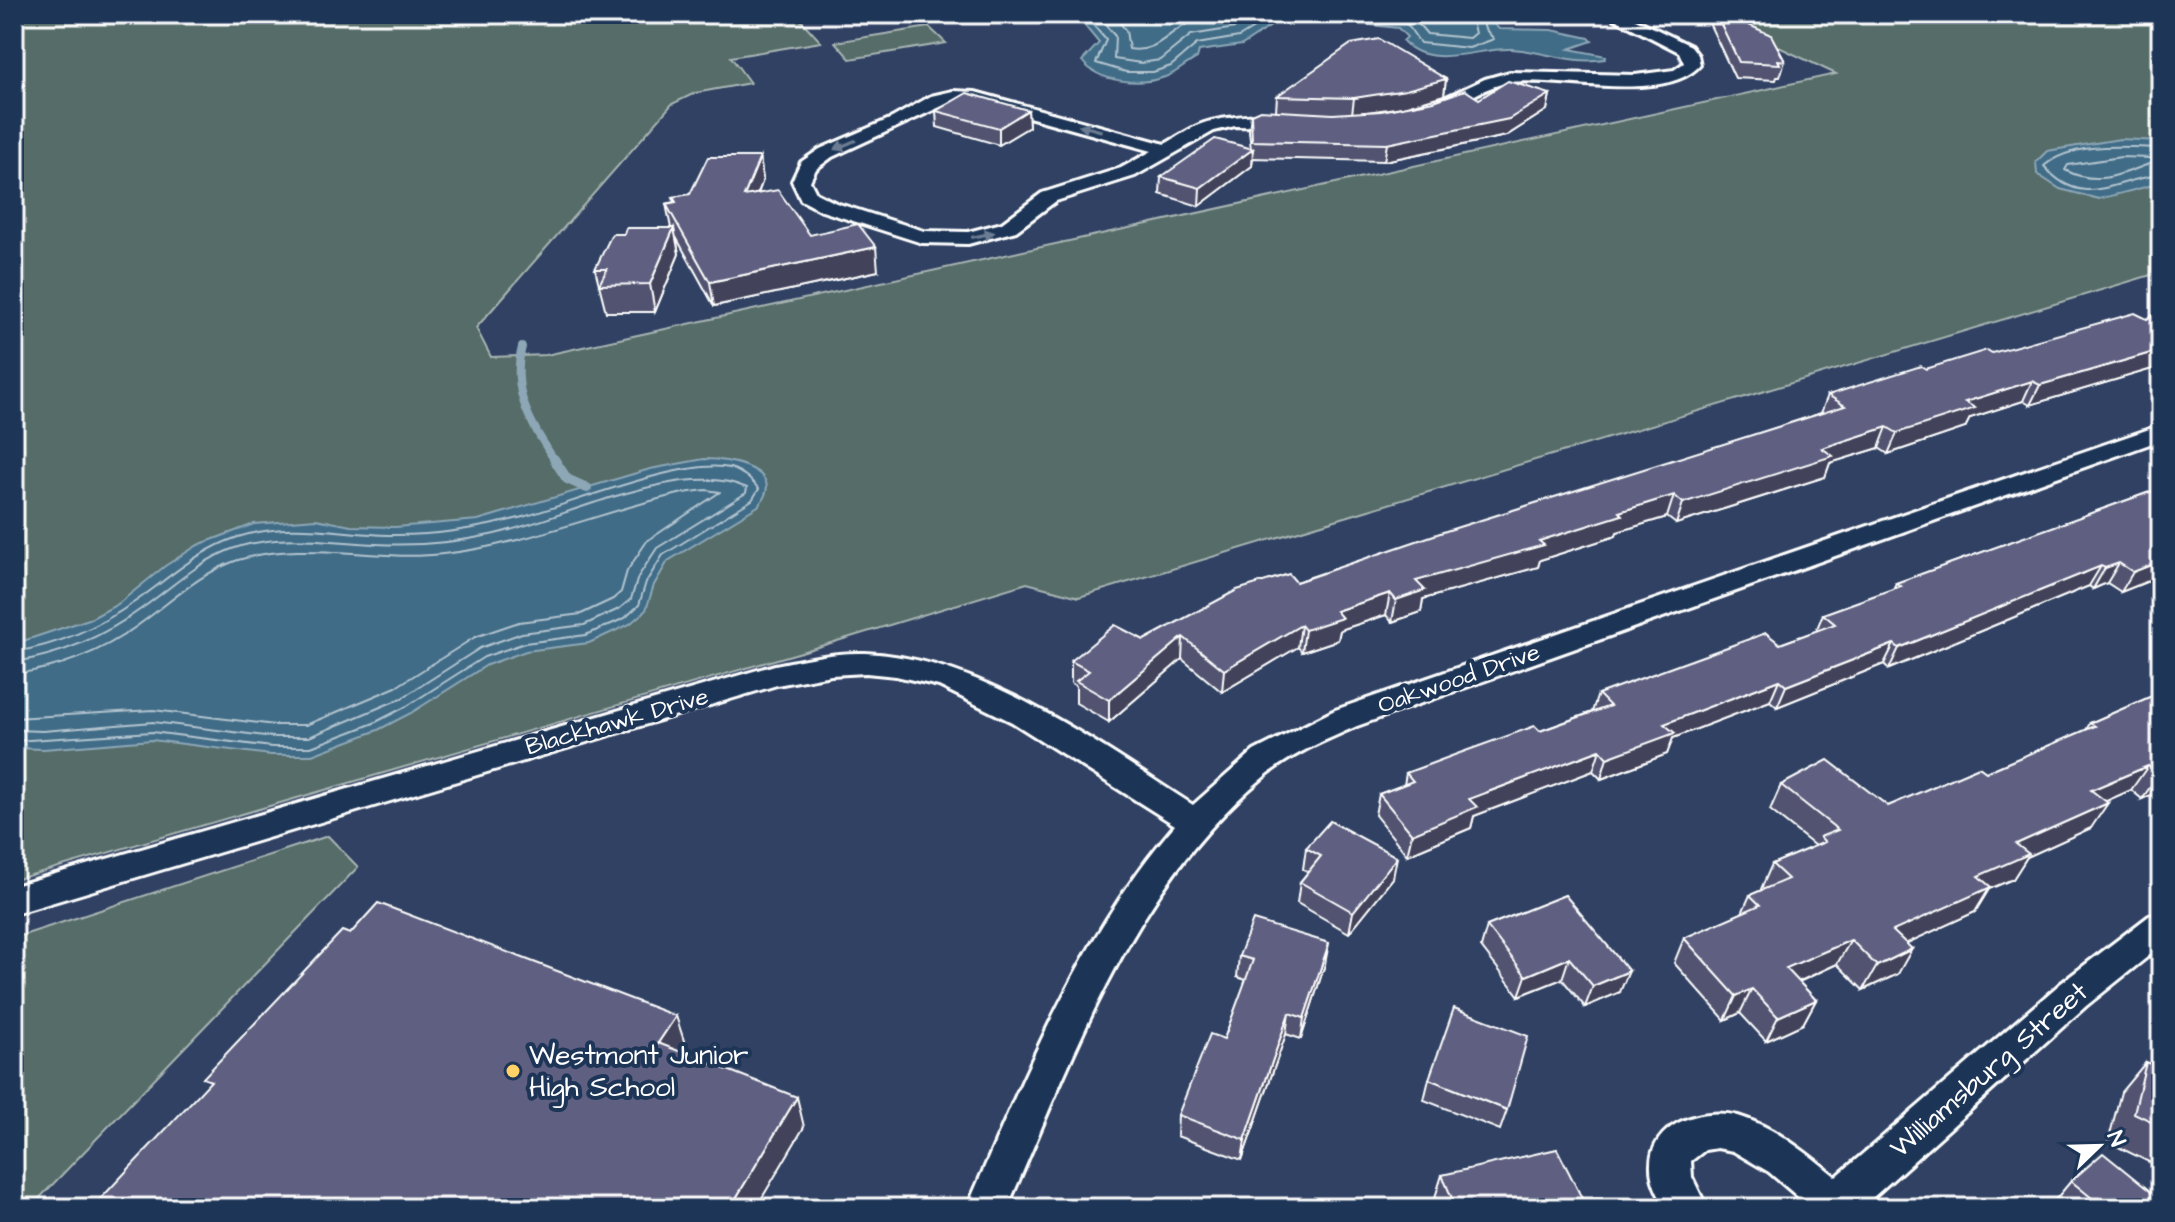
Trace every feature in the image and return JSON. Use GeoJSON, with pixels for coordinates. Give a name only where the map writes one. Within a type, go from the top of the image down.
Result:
{"type":"FeatureCollection","features":[{"type":"Feature","properties":{"kind":"street"},"geometry":{"type":"LineString","coordinates":[[1414,112],[1442,105],[1500,79],[1540,76],[1648,80],[1674,76],[1692,65],[1685,49],[1613,14]]}},
{"type":"Feature","properties":{"kind":"street"},"geometry":{"type":"LineString","coordinates":[[2150,14],[2161,18]]}},
{"type":"Feature","properties":{"kind":"street"},"geometry":{"type":"LineString","coordinates":[[1165,149],[975,97],[953,96],[937,100],[898,122],[826,153],[808,166],[801,181],[808,196],[842,212],[922,237],[968,238],[998,232],[1049,197],[1128,172],[1198,131],[1221,123],[1253,120],[1310,123]]}},
{"type":"Feature","properties":{"kind":"street","name":"Oakwood Drive"},"geometry":{"type":"LineString","coordinates":[[987,1208],[1084,997],[1160,865],[1196,823],[1257,766],[1298,741],[1346,718],[2161,432]]}},
{"type":"Feature","properties":{"kind":"street","name":"Blackhawk Drive"},"geometry":{"type":"LineString","coordinates":[[14,900],[775,675],[821,666],[865,663],[915,669],[964,682],[1003,702],[1196,823]]}},
{"type":"Feature","properties":{"kind":"street","name":"Williamsburg Street"},"geometry":{"type":"LineString","coordinates":[[1687,1208],[1675,1189],[1670,1166],[1675,1150],[1685,1138],[1703,1131],[1746,1136],[1772,1151],[1834,1205],[2073,995],[2155,939]]}},
{"type":"Feature","properties":{"kind":"green space"},"geometry":{"type":"Polygon","coordinates":[[[14,14],[811,14],[798,17],[821,42],[731,57],[750,83],[695,93],[672,104],[476,328],[491,357],[546,355],[1836,74],[1709,14],[2132,14],[2161,24],[2161,272],[1079,597],[1027,583],[798,653],[14,880],[14,14]]]}},
{"type":"Feature","properties":{"kind":"green space"},"geometry":{"type":"Polygon","coordinates":[[[929,27],[946,43],[850,59],[835,42],[929,27]]]}},
{"type":"Feature","properties":{"kind":"green space"},"geometry":{"type":"Polygon","coordinates":[[[328,836],[358,867],[30,1208],[14,1208],[14,938],[328,836]]]}},
{"type":"Feature","properties":{"kind":"water"},"geometry":{"type":"Polygon","coordinates":[[[1075,14],[1176,14],[1195,17],[1218,14],[1484,14],[1499,29],[1552,30],[1589,38],[1592,41],[1569,49],[1606,56],[1605,59],[1581,60],[1512,49],[1456,56],[1427,55],[1403,41],[1407,37],[1398,28],[1344,22],[1277,22],[1242,45],[1199,51],[1197,58],[1169,75],[1132,82],[1099,74],[1082,61],[1099,43],[1075,14]]]}},
{"type":"Feature","properties":{"kind":"water"},"geometry":{"type":"Polygon","coordinates":[[[2120,139],[2161,141],[2161,183],[2099,199],[2060,189],[2037,174],[2036,162],[2047,151],[2120,139]]]}},
{"type":"Feature","properties":{"kind":"water"},"geometry":{"type":"Polygon","coordinates":[[[704,459],[728,461],[752,469],[766,483],[766,494],[758,506],[668,561],[654,585],[646,610],[630,624],[589,643],[526,651],[487,665],[378,730],[312,755],[271,755],[152,740],[44,749],[14,748],[14,644],[92,618],[118,604],[165,566],[198,545],[254,524],[316,519],[351,526],[395,527],[478,520],[650,469],[704,459]]]}},
{"type":"Feature","properties":{"kind":"building"},"geometry":{"type":"Polygon","coordinates":[[[1716,14],[1725,14],[1771,35],[1785,61],[1778,60],[1780,64],[1739,62],[1716,14]]]}},
{"type":"Feature","properties":{"kind":"building"},"geometry":{"type":"Polygon","coordinates":[[[1379,39],[1446,79],[1406,90],[1354,98],[1277,96],[1351,44],[1379,39]]]}},
{"type":"Feature","properties":{"kind":"building"},"geometry":{"type":"Polygon","coordinates":[[[1508,81],[1550,94],[1509,119],[1387,144],[1252,141],[1251,114],[1260,110],[1333,114],[1381,111],[1434,101],[1465,90],[1479,99],[1508,81]]]}},
{"type":"Feature","properties":{"kind":"building"},"geometry":{"type":"Polygon","coordinates":[[[967,93],[1028,110],[999,128],[936,111],[967,93]]]}},
{"type":"Feature","properties":{"kind":"building"},"geometry":{"type":"Polygon","coordinates":[[[1215,139],[1253,149],[1200,188],[1161,177],[1215,139]]]}},
{"type":"Feature","properties":{"kind":"building"},"geometry":{"type":"Polygon","coordinates":[[[708,157],[760,157],[744,196],[778,190],[810,235],[858,224],[876,247],[710,282],[666,204],[676,202],[673,197],[690,194],[708,157]]]}},
{"type":"Feature","properties":{"kind":"building"},"geometry":{"type":"Polygon","coordinates":[[[626,228],[674,228],[650,284],[599,285],[607,269],[595,269],[612,234],[624,234],[626,228]]]}},
{"type":"Feature","properties":{"kind":"building"},"geometry":{"type":"Polygon","coordinates":[[[2161,310],[2161,350],[2040,385],[2032,381],[1965,402],[1975,408],[1897,433],[1887,427],[1822,448],[1833,456],[1683,503],[1674,495],[1539,541],[1544,545],[1416,581],[1425,590],[1396,600],[1390,593],[1336,611],[1342,618],[1305,630],[1301,625],[1224,670],[1183,637],[1109,700],[1076,681],[1089,671],[1071,661],[1115,625],[1144,640],[1237,590],[1289,574],[1296,582],[1446,531],[1845,406],[1828,395],[1921,366],[1926,369],[1987,350],[1992,353],[2135,313],[2147,319],[2161,310]]]}},
{"type":"Feature","properties":{"kind":"building"},"geometry":{"type":"Polygon","coordinates":[[[2161,488],[2161,561],[2133,572],[2119,563],[2105,568],[2101,566],[1899,648],[1894,644],[1786,686],[1779,680],[1664,724],[1675,733],[1607,758],[1600,750],[1469,799],[1477,807],[1412,834],[1379,794],[1413,781],[1406,773],[1535,726],[1540,731],[1610,706],[1598,694],[1766,633],[1780,644],[1835,624],[1823,614],[1901,586],[1896,583],[2161,488]]]}},
{"type":"Feature","properties":{"kind":"building"},"geometry":{"type":"Polygon","coordinates":[[[2161,692],[2161,773],[2148,766],[2091,790],[2108,803],[2016,844],[2029,854],[1978,876],[1991,887],[1893,931],[1912,949],[1877,966],[1851,940],[1786,968],[1816,1000],[1778,1017],[1752,989],[1736,996],[1684,938],[1760,905],[1750,895],[1788,879],[1772,864],[1825,842],[1820,837],[1838,830],[1781,785],[1828,760],[1888,806],[1979,767],[1986,772],[2095,726],[2090,723],[2161,692]]]}},
{"type":"Feature","properties":{"kind":"building"},"geometry":{"type":"Polygon","coordinates":[[[1330,821],[1397,857],[1353,912],[1300,882],[1321,856],[1306,848],[1330,821]]]}},
{"type":"Feature","properties":{"kind":"building"},"geometry":{"type":"Polygon","coordinates":[[[1565,895],[1629,971],[1593,986],[1569,958],[1526,976],[1487,926],[1565,895]]]}},
{"type":"Feature","properties":{"kind":"building"},"geometry":{"type":"Polygon","coordinates":[[[378,903],[676,1016],[658,1043],[797,1097],[730,1208],[92,1208],[211,1081],[203,1078],[342,931],[350,934],[378,903]]]}},
{"type":"Feature","properties":{"kind":"building"},"geometry":{"type":"Polygon","coordinates":[[[1253,920],[1329,943],[1304,1018],[1289,1013],[1245,1140],[1178,1115],[1210,1034],[1224,1039],[1253,960],[1239,956],[1253,920]]]}},
{"type":"Feature","properties":{"kind":"building"},"geometry":{"type":"Polygon","coordinates":[[[1454,1008],[1528,1036],[1507,1110],[1429,1079],[1454,1008]]]}},
{"type":"Feature","properties":{"kind":"building"},"geometry":{"type":"Polygon","coordinates":[[[2146,1062],[2161,1069],[2161,1126],[2134,1113],[2146,1062]]]}},
{"type":"Feature","properties":{"kind":"building"},"geometry":{"type":"Polygon","coordinates":[[[1557,1149],[1587,1208],[1456,1208],[1442,1175],[1557,1149]]]}},
{"type":"Feature","properties":{"kind":"building"},"geometry":{"type":"Polygon","coordinates":[[[2103,1153],[2161,1200],[2161,1208],[2104,1208],[2071,1181],[2103,1153]]]}},
{"type":"Feature","properties":{"kind":"waterway"},"geometry":{"type":"LineString","coordinates":[[522,347],[519,379],[525,407],[555,461]]}},
{"type":"Feature","properties":{"kind":"waterway"},"geometry":{"type":"LineString","coordinates":[[554,459],[567,479],[587,488]]}},
{"type":"Feature","properties":{"kind":"place","name":"Westmont Junior High School"},"geometry":{"type":"Point","coordinates":[513,1071]}}]}
